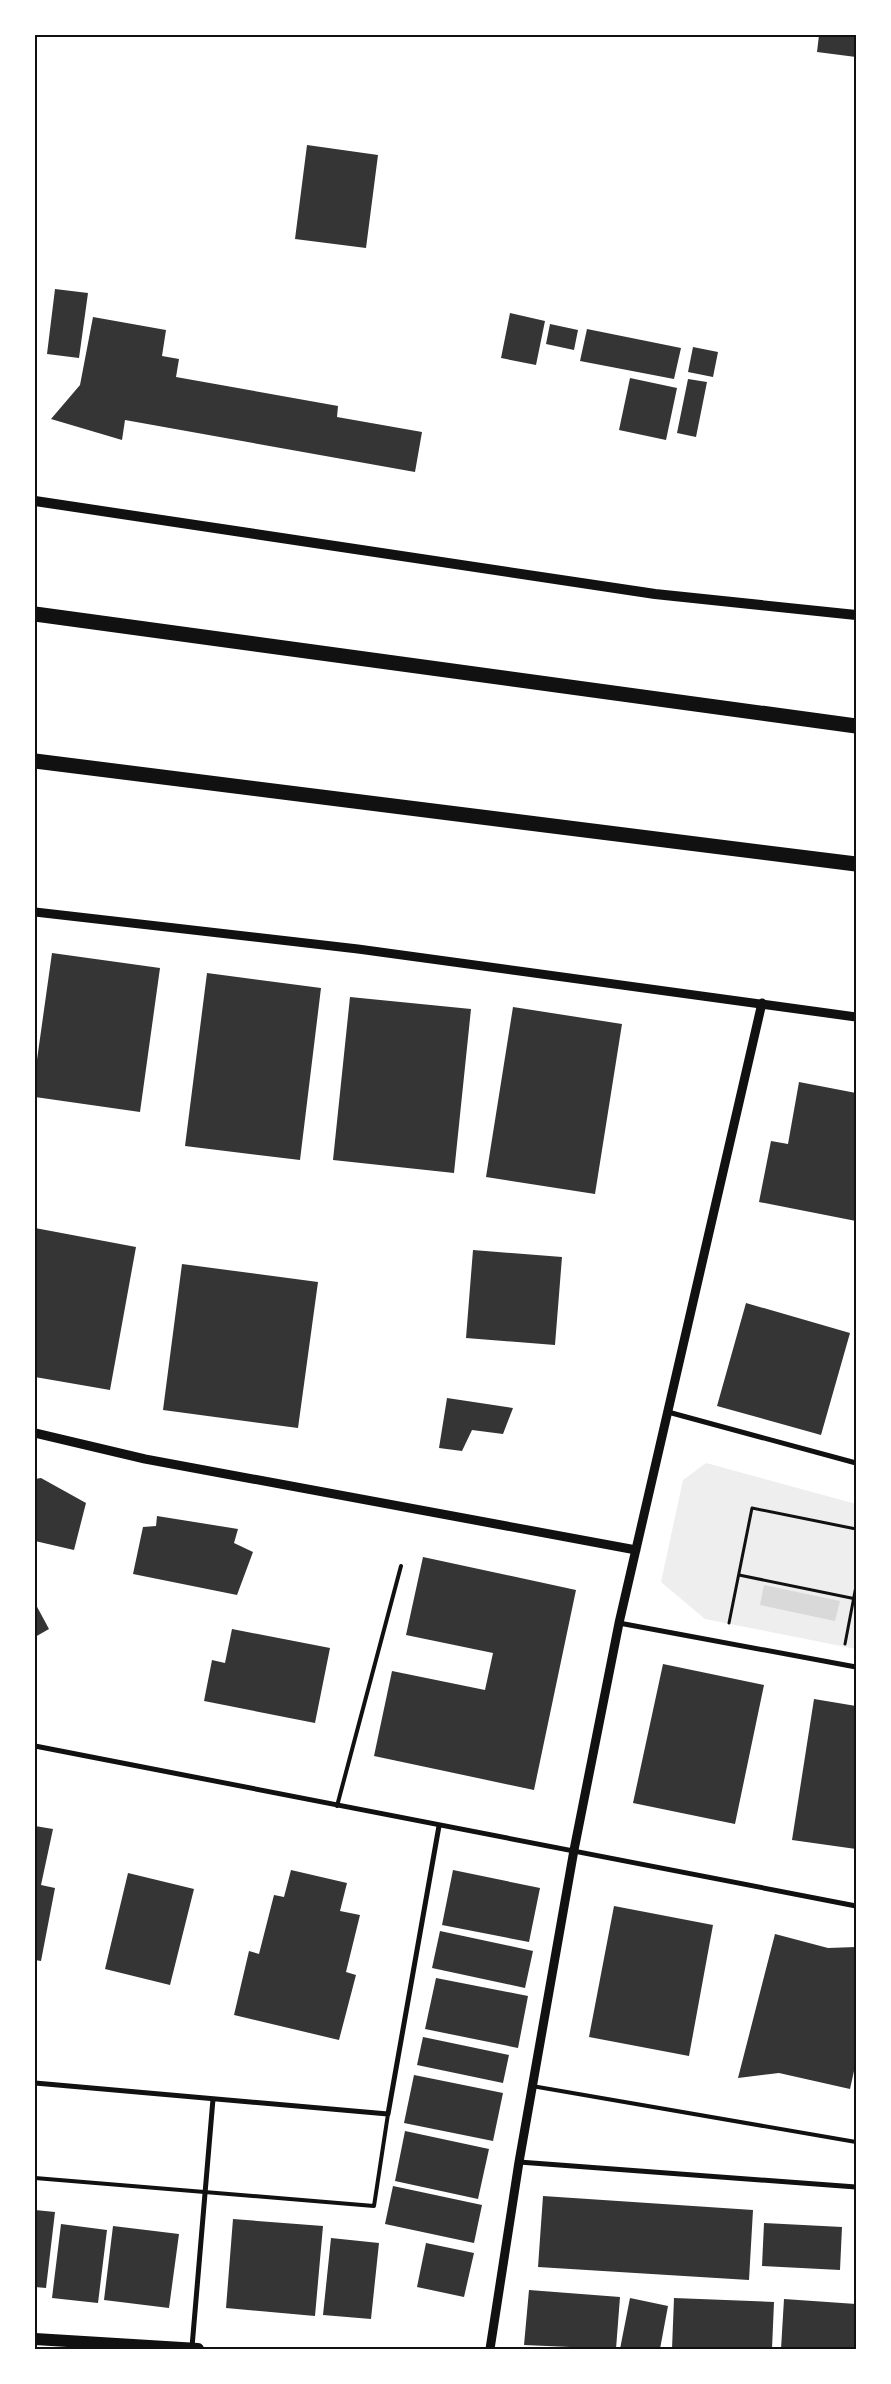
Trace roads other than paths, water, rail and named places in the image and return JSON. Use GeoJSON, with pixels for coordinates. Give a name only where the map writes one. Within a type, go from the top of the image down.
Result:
{"type":"FeatureCollection","features":[{"type":"Feature","properties":{"kind":"highway"},"geometry":{"type":"LineString","coordinates":[[35,614],[856,726]]}},
{"type":"Feature","properties":{"kind":"highway"},"geometry":{"type":"LineString","coordinates":[[35,761],[856,864]]}},
{"type":"Feature","properties":{"kind":"main road"},"geometry":{"type":"LineString","coordinates":[[35,501],[655,594],[856,615]]}},
{"type":"Feature","properties":{"kind":"main road"},"geometry":{"type":"LineString","coordinates":[[35,2339],[198,2349]]}},
{"type":"Feature","properties":{"kind":"street"},"geometry":{"type":"LineString","coordinates":[[35,912],[358,949],[856,1017]]}},
{"type":"Feature","properties":{"kind":"street"},"geometry":{"type":"LineString","coordinates":[[490,2349],[532,2086],[574,1850],[618,1624],[762,1003]]}},
{"type":"Feature","properties":{"kind":"street"},"geometry":{"type":"LineString","coordinates":[[668,1412],[856,1463]]}},
{"type":"Feature","properties":{"kind":"street"},"geometry":{"type":"LineString","coordinates":[[35,1433],[145,1459],[636,1550]]}},
{"type":"Feature","properties":{"kind":"street"},"geometry":{"type":"LineString","coordinates":[[618,1624],[856,1666]]}},
{"type":"Feature","properties":{"kind":"street"},"geometry":{"type":"LineString","coordinates":[[35,1746],[856,1906]]}},
{"type":"Feature","properties":{"kind":"street"},"geometry":{"type":"LineString","coordinates":[[35,2083],[388,2114],[439,1826]]}},
{"type":"Feature","properties":{"kind":"street"},"geometry":{"type":"LineString","coordinates":[[192,2348],[213,2099]]}},
{"type":"Feature","properties":{"kind":"street"},"geometry":{"type":"LineString","coordinates":[[519,2162],[856,2188]]}},
{"type":"Feature","properties":{"kind":"lane"},"geometry":{"type":"LineString","coordinates":[[337,1806],[401,1566]]}},
{"type":"Feature","properties":{"kind":"lane"},"geometry":{"type":"LineString","coordinates":[[532,2086],[856,2142]]}},
{"type":"Feature","properties":{"kind":"lane"},"geometry":{"type":"LineString","coordinates":[[35,2178],[374,2206],[388,2114]]}}]}
